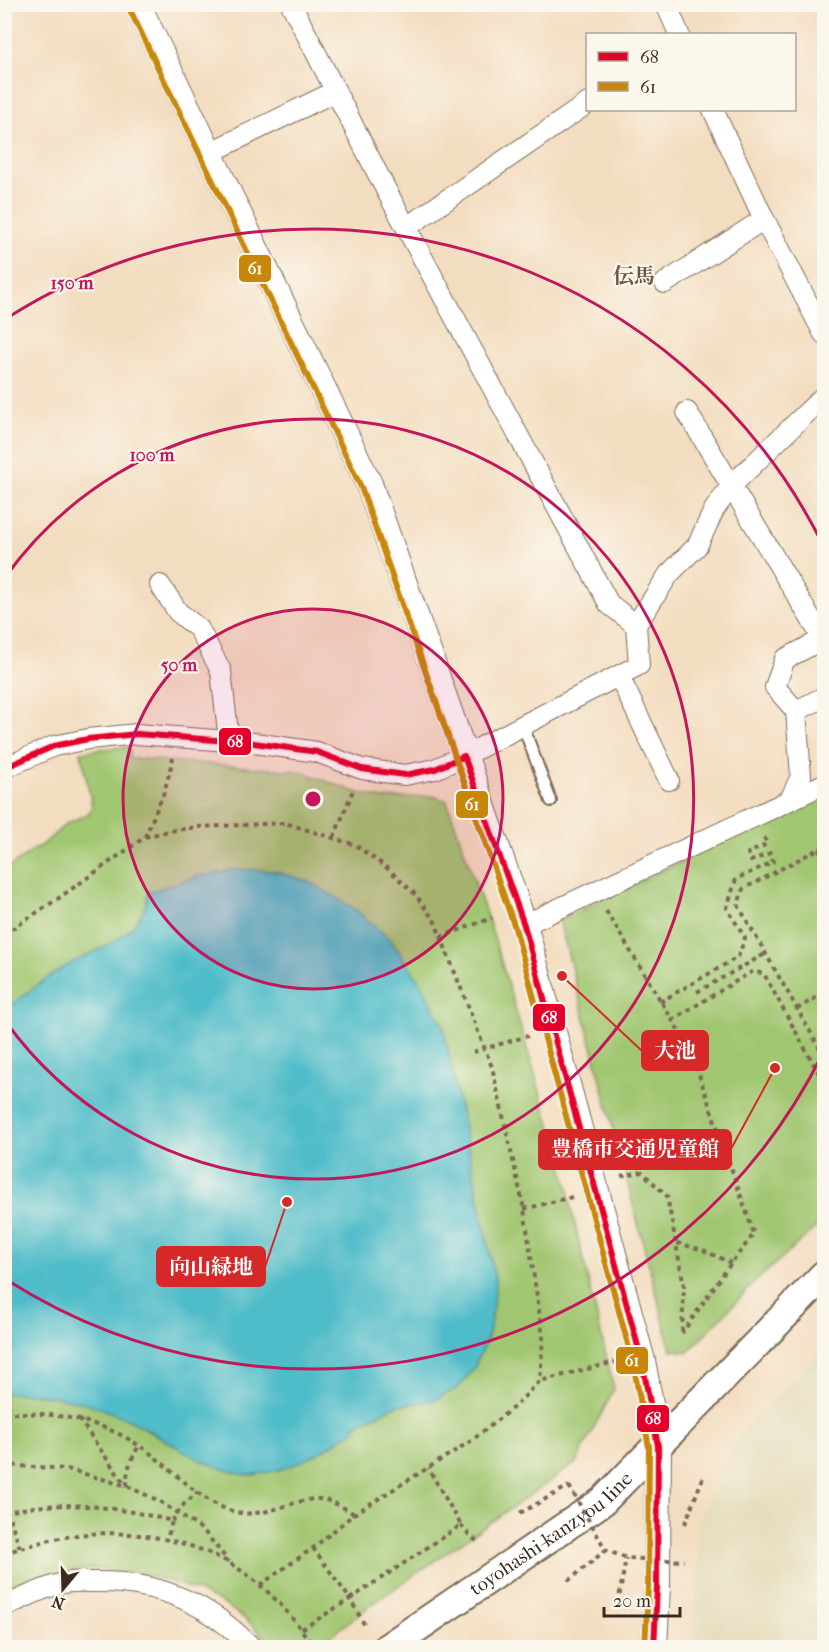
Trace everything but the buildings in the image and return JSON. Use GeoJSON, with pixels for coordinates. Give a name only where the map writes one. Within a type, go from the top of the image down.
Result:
{"type":"FeatureCollection","features":[{"type":"Feature","properties":{"kind":"main road","name":"toyohashi-kanzyou line"},"geometry":{"type":"LineString","coordinates":[[387,1647],[603,1501],[825,1275]]}},
{"type":"Feature","properties":{"kind":"street"},"geometry":{"type":"LineString","coordinates":[[137,4],[369,484],[524,925],[642,1361],[658,1446],[657,1587],[654,1647]]}},
{"type":"Feature","properties":{"kind":"street"},"geometry":{"type":"LineString","coordinates":[[291,4],[407,228],[609,604],[636,625]]}},
{"type":"Feature","properties":{"kind":"street"},"geometry":{"type":"LineString","coordinates":[[666,4],[679,33]]}},
{"type":"Feature","properties":{"kind":"street"},"geometry":{"type":"LineString","coordinates":[[209,153],[336,91]]}},
{"type":"Feature","properties":{"kind":"street"},"geometry":{"type":"LineString","coordinates":[[407,228],[586,104]]}},
{"type":"Feature","properties":{"kind":"street"},"geometry":{"type":"LineString","coordinates":[[713,111],[764,219],[825,334]]}},
{"type":"Feature","properties":{"kind":"street"},"geometry":{"type":"LineString","coordinates":[[665,283],[764,219]]}},
{"type":"Feature","properties":{"kind":"street"},"geometry":{"type":"LineString","coordinates":[[4,768],[54,746],[88,739],[137,734],[229,741],[317,752],[362,769],[405,775],[435,768],[464,756],[639,666],[636,625],[669,574],[697,546],[714,510],[731,486],[825,396]]}},
{"type":"Feature","properties":{"kind":"street"},"geometry":{"type":"LineString","coordinates":[[687,412],[823,639],[785,659],[775,687],[796,711],[801,776],[790,801]]}},
{"type":"Feature","properties":{"kind":"street"},"geometry":{"type":"LineString","coordinates":[[160,585],[178,612],[199,629],[221,671],[229,741]]}},
{"type":"Feature","properties":{"kind":"street"},"geometry":{"type":"LineString","coordinates":[[619,676],[669,780]]}},
{"type":"Feature","properties":{"kind":"street"},"geometry":{"type":"LineString","coordinates":[[796,711],[825,697]]}},
{"type":"Feature","properties":{"kind":"street"},"geometry":{"type":"LineString","coordinates":[[524,925],[825,784]]}},
{"type":"Feature","properties":{"kind":"street"},"geometry":{"type":"LineString","coordinates":[[4,1606],[64,1583],[117,1582],[171,1592],[203,1608],[235,1630],[252,1647]]}},
{"type":"Feature","properties":{"kind":"lane"},"geometry":{"type":"LineString","coordinates":[[523,726],[551,801]]}},
{"type":"Feature","properties":{"kind":"path"},"geometry":{"type":"LineString","coordinates":[[145,837],[165,790],[174,754]]}},
{"type":"Feature","properties":{"kind":"path"},"geometry":{"type":"LineString","coordinates":[[334,837],[355,785]]}},
{"type":"Feature","properties":{"kind":"path"},"geometry":{"type":"LineString","coordinates":[[4,934],[145,837],[168,831],[198,827],[285,823],[355,845],[386,867],[416,895],[435,922],[492,1067],[524,1209],[543,1338],[540,1381]]}},
{"type":"Feature","properties":{"kind":"path"},"geometry":{"type":"LineString","coordinates":[[660,1002],[738,957],[745,938],[726,908],[736,879],[773,862],[770,853],[751,861],[748,853],[767,844]]}},
{"type":"Feature","properties":{"kind":"path"},"geometry":{"type":"LineString","coordinates":[[825,846],[743,889],[738,905],[825,1056]]}},
{"type":"Feature","properties":{"kind":"path"},"geometry":{"type":"LineString","coordinates":[[819,849],[825,859]]}},
{"type":"Feature","properties":{"kind":"path"},"geometry":{"type":"LineString","coordinates":[[605,910],[690,1049],[754,1234],[730,1263],[682,1333],[684,1286],[667,1196],[642,1172],[621,1176]]}},
{"type":"Feature","properties":{"kind":"path"},"geometry":{"type":"LineString","coordinates":[[440,937],[492,918]]}},
{"type":"Feature","properties":{"kind":"path"},"geometry":{"type":"LineString","coordinates":[[697,992],[765,954]]}},
{"type":"Feature","properties":{"kind":"path"},"geometry":{"type":"LineString","coordinates":[[672,1020],[753,971],[764,975],[825,1083]]}},
{"type":"Feature","properties":{"kind":"path"},"geometry":{"type":"LineString","coordinates":[[796,1009],[825,993]]}},
{"type":"Feature","properties":{"kind":"path"},"geometry":{"type":"LineString","coordinates":[[473,1052],[528,1036]]}},
{"type":"Feature","properties":{"kind":"path"},"geometry":{"type":"LineString","coordinates":[[524,1209],[577,1196]]}},
{"type":"Feature","properties":{"kind":"path"},"geometry":{"type":"LineString","coordinates":[[677,1243],[703,1250],[730,1263]]}},
{"type":"Feature","properties":{"kind":"path"},"geometry":{"type":"LineString","coordinates":[[260,1585],[313,1548],[354,1514],[480,1434],[515,1406],[540,1381],[615,1362]]}},
{"type":"Feature","properties":{"kind":"path"},"geometry":{"type":"LineString","coordinates":[[4,1413],[40,1412],[79,1419],[118,1434],[139,1446],[198,1492],[220,1506],[240,1513],[274,1511],[311,1500],[326,1500],[354,1514]]}},
{"type":"Feature","properties":{"kind":"path"},"geometry":{"type":"LineString","coordinates":[[79,1419],[127,1486]]}},
{"type":"Feature","properties":{"kind":"path"},"geometry":{"type":"LineString","coordinates":[[127,1486],[126,1475],[130,1461],[139,1446]]}},
{"type":"Feature","properties":{"kind":"path"},"geometry":{"type":"LineString","coordinates":[[4,1465],[67,1469],[127,1486],[159,1501],[203,1530],[230,1563]]}},
{"type":"Feature","properties":{"kind":"path"},"geometry":{"type":"LineString","coordinates":[[428,1468],[461,1525],[478,1542]]}},
{"type":"Feature","properties":{"kind":"path"},"geometry":{"type":"LineString","coordinates":[[685,1530],[686,1520],[703,1477]]}},
{"type":"Feature","properties":{"kind":"path"},"geometry":{"type":"LineString","coordinates":[[520,1513],[569,1486],[606,1550],[626,1558],[684,1561],[684,1551]]}},
{"type":"Feature","properties":{"kind":"path"},"geometry":{"type":"LineString","coordinates":[[166,1540],[177,1513],[198,1492]]}},
{"type":"Feature","properties":{"kind":"path"},"geometry":{"type":"LineString","coordinates":[[4,1502],[20,1548]]}},
{"type":"Feature","properties":{"kind":"path"},"geometry":{"type":"LineString","coordinates":[[6,1512],[50,1505],[86,1505],[129,1510],[172,1521]]}},
{"type":"Feature","properties":{"kind":"path"},"geometry":{"type":"LineString","coordinates":[[302,1629],[461,1525]]}},
{"type":"Feature","properties":{"kind":"path"},"geometry":{"type":"LineString","coordinates":[[4,1553],[68,1536],[126,1533],[166,1540],[196,1549],[230,1563],[260,1585],[302,1629],[314,1647]]}},
{"type":"Feature","properties":{"kind":"path"},"geometry":{"type":"LineString","coordinates":[[313,1548],[350,1599],[364,1623]]}},
{"type":"Feature","properties":{"kind":"path"},"geometry":{"type":"LineString","coordinates":[[568,1581],[606,1550]]}},
{"type":"Feature","properties":{"kind":"path"},"geometry":{"type":"LineString","coordinates":[[618,1604],[626,1558]]}},
{"type":"Feature","properties":{"kind":"shaded area"},"geometry":{"type":"Polygon","coordinates":[[[824,1348],[824,1647],[696,1647],[698,1521],[737,1437],[824,1348]]]}},
{"type":"Feature","properties":{"kind":"green space"},"geometry":{"type":"Polygon","coordinates":[[[129,747],[130,758],[300,771],[353,791],[382,799],[433,796],[447,801],[492,931],[568,1186],[571,1208],[614,1389],[576,1463],[368,1607],[317,1647],[272,1647],[241,1616],[223,1604],[183,1586],[141,1575],[100,1569],[81,1570],[5,1592],[4,871],[48,840],[66,824],[88,814],[92,806],[81,752],[129,747]]]}},
{"type":"Feature","properties":{"kind":"green space"},"geometry":{"type":"Polygon","coordinates":[[[824,793],[824,1220],[757,1280],[688,1352],[671,1350],[559,920],[824,793]]]}},
{"type":"Feature","properties":{"kind":"water"},"geometry":{"type":"Polygon","coordinates":[[[239,869],[274,871],[310,882],[355,909],[391,940],[422,985],[443,1025],[496,1283],[489,1334],[473,1370],[458,1388],[435,1400],[396,1406],[355,1425],[356,1429],[331,1446],[292,1466],[248,1475],[204,1462],[133,1422],[102,1409],[54,1397],[4,1393],[5,1009],[61,969],[108,945],[130,929],[145,907],[148,892],[199,876],[239,869]]]}},
{"type":"Feature","properties":{"kind":"transit line","name":"61"},"geometry":{"type":"LineString","coordinates":[[129,8],[361,487],[515,928],[633,1363],[649,1447],[645,1648]]}},
{"type":"Feature","properties":{"kind":"transit line","name":"68"},"geometry":{"type":"LineString","coordinates":[[4,768],[54,746],[88,739],[137,734],[254,743],[317,752],[362,769],[405,775],[435,769],[464,756]]}},
{"type":"Feature","properties":{"kind":"transit line","name":"68"},"geometry":{"type":"LineString","coordinates":[[464,756],[524,925],[642,1361],[658,1446],[654,1648]]}},
{"type":"Feature","properties":{"kind":"place","name":"大池"},"geometry":{"type":"Point","coordinates":[562,976]}},
{"type":"Feature","properties":{"kind":"place","name":"豊橋市交通児童館"},"geometry":{"type":"Point","coordinates":[775,1068]}},
{"type":"Feature","properties":{"kind":"place","name":"向山緑地"},"geometry":{"type":"Point","coordinates":[287,1202]}},
{"type":"Feature","properties":{"kind":"district","name":"伝馬"},"geometry":{"type":"Point","coordinates":[634,276]}}]}
